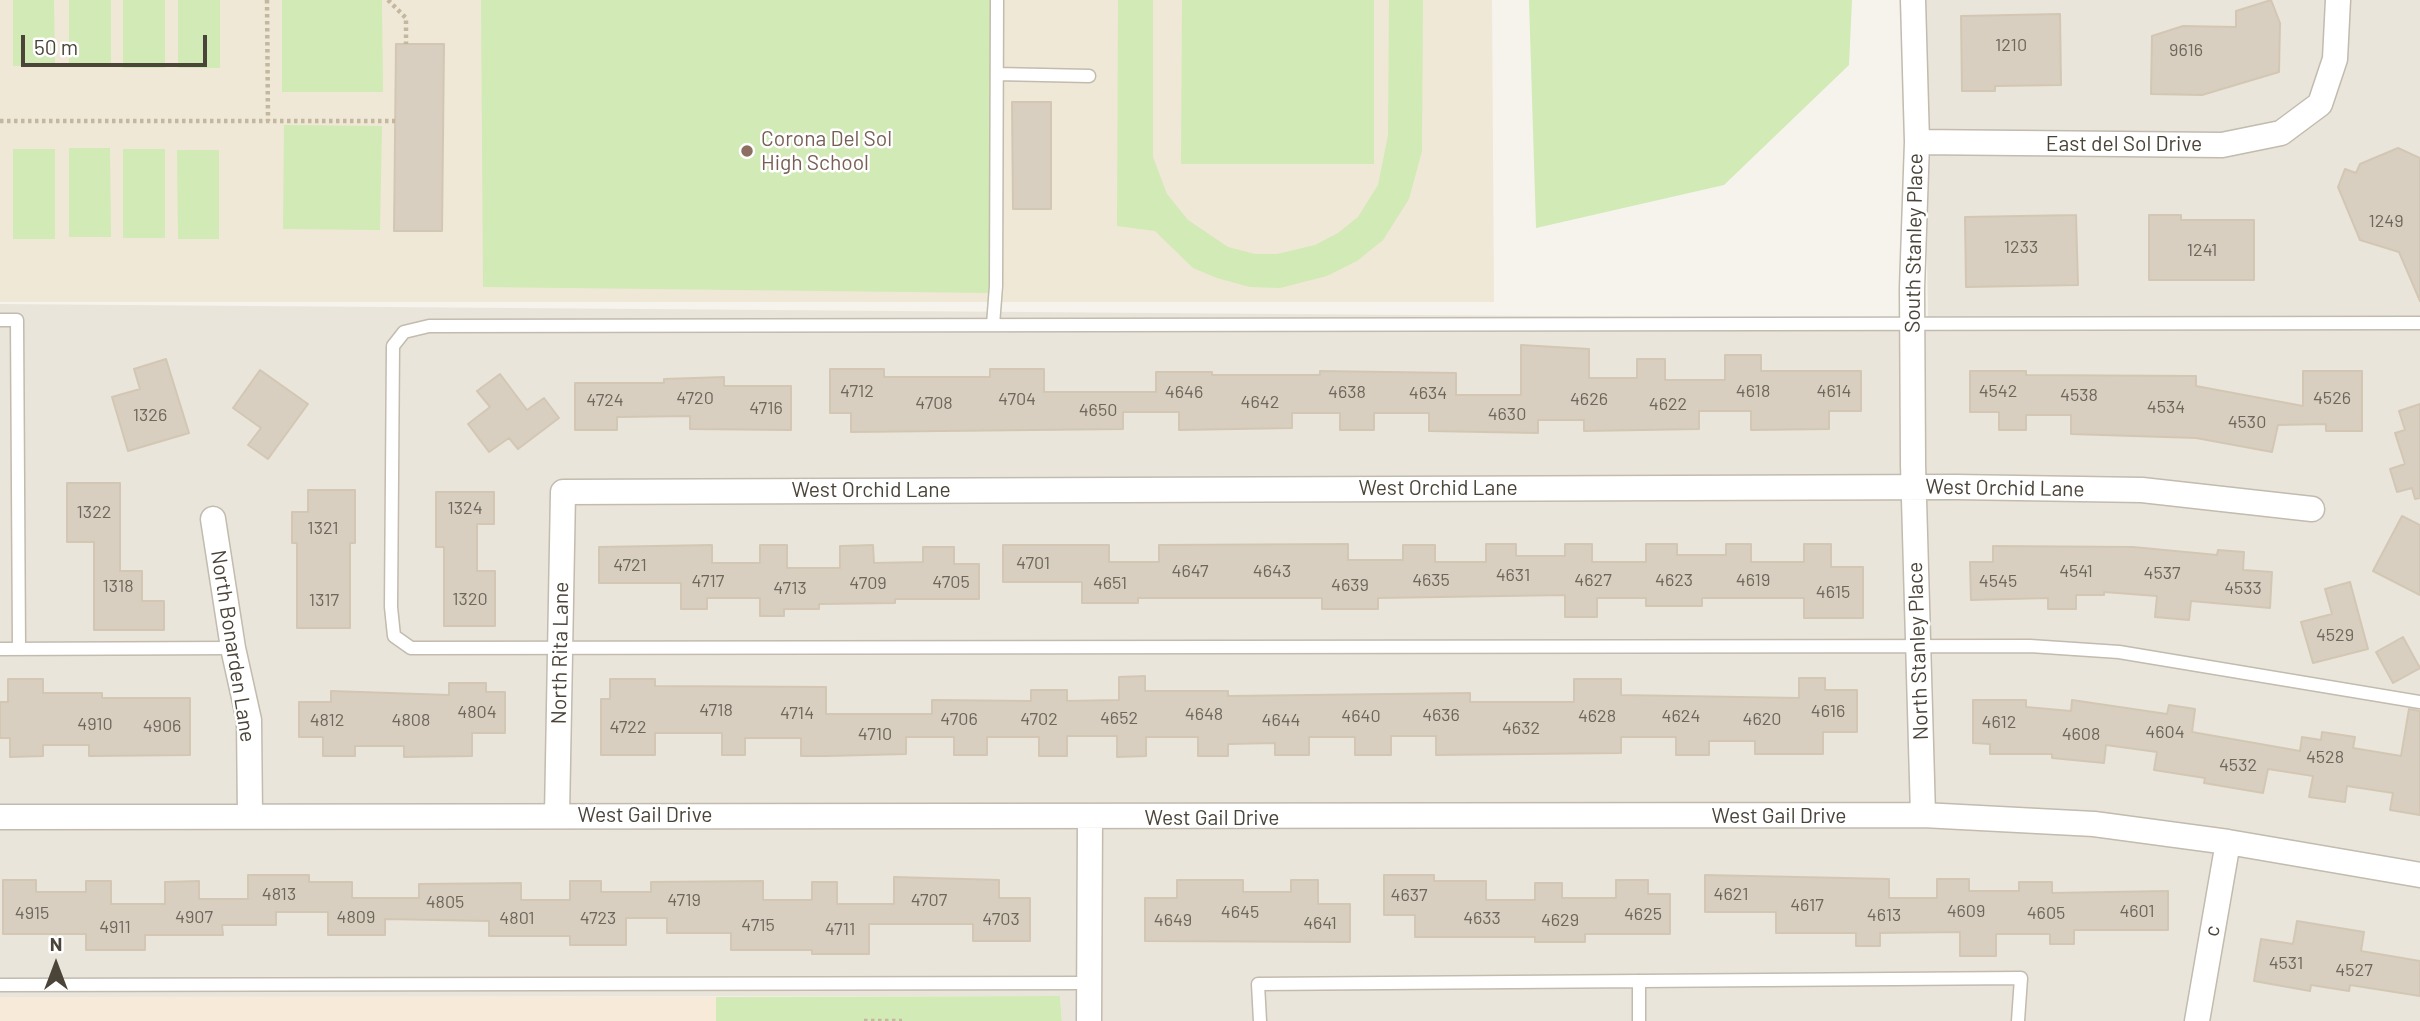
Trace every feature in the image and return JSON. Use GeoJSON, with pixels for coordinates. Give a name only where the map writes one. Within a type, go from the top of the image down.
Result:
{"type":"FeatureCollection","features":[{"type":"Feature","properties":{"kind":"street","name":"South Stanley Place"},"geometry":{"type":"LineString","coordinates":[[1913,0],[1917,142],[1912,324],[1914,486]]}},
{"type":"Feature","properties":{"kind":"street","name":"East del Sol Drive"},"geometry":{"type":"LineString","coordinates":[[1917,142],[2222,145],[2281,133],[2320,104],[2335,59],[2338,0]]}},
{"type":"Feature","properties":{"kind":"street","name":"West Orchid Lane"},"geometry":{"type":"LineString","coordinates":[[563,492],[1914,486],[2142,490],[2312,509]]}},
{"type":"Feature","properties":{"kind":"street","name":"North Stanley Place"},"geometry":{"type":"LineString","coordinates":[[1914,486],[1923,815]]}},
{"type":"Feature","properties":{"kind":"street","name":"North Rita Lane"},"geometry":{"type":"LineString","coordinates":[[557,815],[563,492]]}},
{"type":"Feature","properties":{"kind":"street","name":"North Bonarden Lane"},"geometry":{"type":"LineString","coordinates":[[213,519],[233,648],[249,720],[250,816]]}},
{"type":"Feature","properties":{"kind":"street","name":"West Gail Drive"},"geometry":{"type":"LineString","coordinates":[[0,817],[557,815],[1090,818],[1923,815],[2094,824],[2228,842],[2420,876]]}},
{"type":"Feature","properties":{"kind":"street"},"geometry":{"type":"LineString","coordinates":[[1089,1021],[1090,818]]}},
{"type":"Feature","properties":{"kind":"street","name":"c"},"geometry":{"type":"LineString","coordinates":[[2197,1021],[2228,842]]}},
{"type":"Feature","properties":{"kind":"lane"},"geometry":{"type":"LineString","coordinates":[[993,325],[996,286],[997,0]]}},
{"type":"Feature","properties":{"kind":"lane"},"geometry":{"type":"LineString","coordinates":[[997,74],[1089,76]]}},
{"type":"Feature","properties":{"kind":"lane"},"geometry":{"type":"LineString","coordinates":[[0,320],[17,320],[19,649]]}},
{"type":"Feature","properties":{"kind":"lane"},"geometry":{"type":"LineString","coordinates":[[2420,323],[443,326],[404,332],[393,346],[391,607],[394,636],[411,648],[2030,646],[2119,652],[2420,702]]}},
{"type":"Feature","properties":{"kind":"lane"},"geometry":{"type":"LineString","coordinates":[[0,649],[233,648]]}},
{"type":"Feature","properties":{"kind":"lane"},"geometry":{"type":"LineString","coordinates":[[1260,1021],[1258,984],[2021,978],[2018,1021]]}},
{"type":"Feature","properties":{"kind":"lane"},"geometry":{"type":"LineString","coordinates":[[1639,981],[1639,1021]]}},
{"type":"Feature","properties":{"kind":"lane"},"geometry":{"type":"LineString","coordinates":[[0,985],[1088,983]]}},
{"type":"Feature","properties":{"kind":"path"},"geometry":{"type":"LineString","coordinates":[[267,0],[268,121]]}},
{"type":"Feature","properties":{"kind":"path"},"geometry":{"type":"LineString","coordinates":[[388,0],[406,18],[405,44]]}},
{"type":"Feature","properties":{"kind":"path"},"geometry":{"type":"LineString","coordinates":[[0,121],[395,121]]}},
{"type":"Feature","properties":{"kind":"path"},"geometry":{"type":"LineString","coordinates":[[864,1021],[902,1021]]}},
{"type":"Feature","properties":{"kind":"shaded area","name":"Corona Del Sol High School"},"geometry":{"type":"Polygon","coordinates":[[[0,0],[1492,0],[1494,302],[0,302],[0,0]]]}},
{"type":"Feature","properties":{"kind":"shaded area"},"geometry":{"type":"Polygon","coordinates":[[[1923,0],[2420,0],[2420,1021],[1062,1021],[1060,996],[0,997],[0,304],[1928,319],[1923,0]]]}},
{"type":"Feature","properties":{"kind":"shaded area"},"geometry":{"type":"Polygon","coordinates":[[[0,997],[716,997],[716,1021],[0,1021],[0,997]]]}},
{"type":"Feature","properties":{"kind":"green space"},"geometry":{"type":"Polygon","coordinates":[[[13,0],[54,0],[55,66],[13,66],[13,0]]]}},
{"type":"Feature","properties":{"kind":"green space"},"geometry":{"type":"Polygon","coordinates":[[[69,0],[111,0],[111,67],[69,67],[69,0]]]}},
{"type":"Feature","properties":{"kind":"green space"},"geometry":{"type":"Polygon","coordinates":[[[123,0],[165,0],[165,68],[123,68],[123,0]]]}},
{"type":"Feature","properties":{"kind":"green space"},"geometry":{"type":"Polygon","coordinates":[[[178,0],[220,0],[220,68],[178,68],[178,0]]]}},
{"type":"Feature","properties":{"kind":"green space"},"geometry":{"type":"Polygon","coordinates":[[[282,0],[382,0],[383,92],[282,92],[282,0]]]}},
{"type":"Feature","properties":{"kind":"green space"},"geometry":{"type":"Polygon","coordinates":[[[481,0],[990,0],[992,293],[483,287],[481,0]]]}},
{"type":"Feature","properties":{"kind":"green space"},"geometry":{"type":"Polygon","coordinates":[[[1118,0],[1153,0],[1153,157],[1167,194],[1188,220],[1228,247],[1255,254],[1277,254],[1315,245],[1338,233],[1358,217],[1378,185],[1388,135],[1389,0],[1423,0],[1422,151],[1409,199],[1383,240],[1357,261],[1327,276],[1280,288],[1250,287],[1193,268],[1155,231],[1117,226],[1118,0]]]}},
{"type":"Feature","properties":{"kind":"green space"},"geometry":{"type":"Polygon","coordinates":[[[1182,0],[1374,0],[1374,164],[1181,164],[1182,0]]]}},
{"type":"Feature","properties":{"kind":"green space"},"geometry":{"type":"Polygon","coordinates":[[[1529,0],[1852,0],[1849,65],[1724,185],[1536,228],[1529,0]]]}},
{"type":"Feature","properties":{"kind":"green space"},"geometry":{"type":"Polygon","coordinates":[[[284,125],[382,126],[380,230],[283,229],[284,125]]]}},
{"type":"Feature","properties":{"kind":"green space"},"geometry":{"type":"Polygon","coordinates":[[[69,148],[110,148],[111,237],[69,237],[69,148]]]}},
{"type":"Feature","properties":{"kind":"green space"},"geometry":{"type":"Polygon","coordinates":[[[13,149],[55,149],[55,239],[13,239],[13,149]]]}},
{"type":"Feature","properties":{"kind":"green space"},"geometry":{"type":"Polygon","coordinates":[[[123,149],[165,149],[165,238],[123,238],[123,149]]]}},
{"type":"Feature","properties":{"kind":"green space"},"geometry":{"type":"Polygon","coordinates":[[[177,150],[219,150],[219,239],[178,239],[177,150]]]}},
{"type":"Feature","properties":{"kind":"green space"},"geometry":{"type":"Polygon","coordinates":[[[1060,996],[1062,1021],[716,1021],[716,997],[1060,996]]]}},
{"type":"Feature","properties":{"kind":"building"},"geometry":{"type":"Polygon","coordinates":[[[2271,0],[2280,23],[2279,72],[2202,95],[2151,94],[2152,36],[2183,26],[2236,27],[2236,11],[2271,0]]]}},
{"type":"Feature","properties":{"kind":"building"},"geometry":{"type":"Polygon","coordinates":[[[2060,14],[2061,85],[1995,86],[1995,91],[1962,91],[1961,16],[2060,14]]]}},
{"type":"Feature","properties":{"kind":"building"},"geometry":{"type":"Polygon","coordinates":[[[396,44],[444,44],[442,231],[394,231],[396,44]]]}},
{"type":"Feature","properties":{"kind":"building"},"geometry":{"type":"Polygon","coordinates":[[[1012,102],[1051,102],[1051,209],[1013,209],[1012,102]]]}},
{"type":"Feature","properties":{"kind":"building"},"geometry":{"type":"Polygon","coordinates":[[[2398,148],[2420,158],[2420,301],[2399,252],[2360,240],[2338,187],[2345,169],[2356,173],[2360,164],[2398,148]]]}},
{"type":"Feature","properties":{"kind":"building"},"geometry":{"type":"Polygon","coordinates":[[[2076,215],[2078,285],[1966,287],[1965,217],[2076,215]]]}},
{"type":"Feature","properties":{"kind":"building"},"geometry":{"type":"Polygon","coordinates":[[[2149,215],[2181,215],[2181,220],[2254,220],[2254,280],[2149,280],[2149,215]]]}},
{"type":"Feature","properties":{"kind":"building"},"geometry":{"type":"Polygon","coordinates":[[[1521,345],[1589,349],[1589,378],[1637,378],[1637,359],[1665,359],[1665,380],[1725,380],[1725,355],[1761,355],[1761,371],[1861,371],[1861,411],[1829,411],[1829,429],[1751,430],[1751,411],[1699,411],[1699,429],[1584,431],[1584,420],[1538,420],[1538,433],[1429,431],[1429,413],[1374,413],[1374,430],[1340,430],[1340,413],[1292,413],[1292,428],[1179,430],[1179,412],[1123,412],[1123,429],[851,432],[851,413],[830,413],[830,369],[884,369],[884,377],[990,377],[990,369],[1044,369],[1044,392],[1156,392],[1156,372],[1212,372],[1212,375],[1320,375],[1320,371],[1456,373],[1456,395],[1521,395],[1521,345]]]}},
{"type":"Feature","properties":{"kind":"building"},"geometry":{"type":"Polygon","coordinates":[[[166,359],[189,433],[128,451],[112,397],[140,389],[134,369],[166,359]]]}},
{"type":"Feature","properties":{"kind":"building"},"geometry":{"type":"Polygon","coordinates":[[[260,370],[308,404],[268,459],[248,445],[261,428],[233,408],[260,370]]]}},
{"type":"Feature","properties":{"kind":"building"},"geometry":{"type":"Polygon","coordinates":[[[1970,371],[2026,371],[2026,375],[2196,376],[2196,386],[2303,406],[2303,371],[2362,371],[2362,431],[2326,431],[2326,424],[2278,425],[2272,452],[2196,438],[2071,434],[2071,415],[2026,415],[2026,430],[1999,430],[1999,412],[1970,412],[1970,371]]]}},
{"type":"Feature","properties":{"kind":"building"},"geometry":{"type":"Polygon","coordinates":[[[500,374],[527,410],[544,398],[559,418],[518,449],[509,438],[489,452],[468,424],[490,407],[477,391],[500,374]]]}},
{"type":"Feature","properties":{"kind":"building"},"geometry":{"type":"Polygon","coordinates":[[[724,377],[724,386],[791,386],[791,430],[690,429],[690,416],[617,417],[617,430],[575,430],[575,383],[664,383],[664,379],[724,377]]]}},
{"type":"Feature","properties":{"kind":"building"},"geometry":{"type":"Polygon","coordinates":[[[2420,404],[2420,498],[2415,499],[2412,488],[2397,492],[2390,469],[2405,464],[2395,433],[2405,430],[2399,411],[2420,404]]]}},
{"type":"Feature","properties":{"kind":"building"},"geometry":{"type":"Polygon","coordinates":[[[67,483],[120,483],[120,571],[142,571],[142,601],[164,601],[164,630],[94,630],[94,542],[67,542],[67,483]]]}},
{"type":"Feature","properties":{"kind":"building"},"geometry":{"type":"Polygon","coordinates":[[[308,490],[355,490],[355,543],[350,543],[350,628],[297,628],[297,543],[292,543],[292,512],[308,512],[308,490]]]}},
{"type":"Feature","properties":{"kind":"building"},"geometry":{"type":"Polygon","coordinates":[[[436,492],[494,492],[494,524],[477,524],[477,571],[495,571],[495,626],[444,626],[444,547],[436,547],[436,492]]]}},
{"type":"Feature","properties":{"kind":"building"},"geometry":{"type":"Polygon","coordinates":[[[2402,516],[2420,525],[2420,595],[2373,571],[2402,516]]]}},
{"type":"Feature","properties":{"kind":"building"},"geometry":{"type":"Polygon","coordinates":[[[1348,544],[1348,560],[1403,560],[1403,545],[1435,545],[1435,562],[1486,562],[1486,544],[1516,544],[1516,556],[1565,556],[1565,544],[1592,544],[1592,562],[1646,562],[1646,544],[1677,544],[1677,555],[1726,555],[1726,544],[1751,544],[1751,562],[1804,562],[1804,544],[1831,544],[1831,567],[1863,567],[1863,618],[1804,618],[1804,598],[1702,598],[1702,606],[1646,606],[1646,598],[1597,598],[1597,617],[1565,617],[1565,595],[1378,598],[1378,609],[1322,609],[1322,598],[1138,598],[1138,603],[1082,603],[1082,582],[1003,582],[1003,545],[1109,545],[1109,562],[1159,562],[1159,545],[1348,544]]]}},
{"type":"Feature","properties":{"kind":"building"},"geometry":{"type":"Polygon","coordinates":[[[712,545],[712,563],[760,563],[760,545],[787,545],[787,568],[840,568],[840,546],[873,545],[874,563],[923,562],[923,547],[954,547],[954,564],[979,564],[979,599],[895,599],[895,603],[819,604],[819,609],[784,609],[784,616],[760,616],[760,598],[707,598],[707,609],[681,609],[681,583],[599,583],[599,547],[712,545]]]}},
{"type":"Feature","properties":{"kind":"building"},"geometry":{"type":"Polygon","coordinates":[[[1993,546],[2133,547],[2217,555],[2218,550],[2244,552],[2243,570],[2272,572],[2270,608],[2191,601],[2189,620],[2155,617],[2157,596],[2104,592],[2104,595],[2076,595],[2076,609],[2048,609],[2048,598],[1971,600],[1970,562],[1993,562],[1993,546]]]}},
{"type":"Feature","properties":{"kind":"building"},"geometry":{"type":"Polygon","coordinates":[[[2350,582],[2368,649],[2313,663],[2301,622],[2332,614],[2325,589],[2350,582]]]}},
{"type":"Feature","properties":{"kind":"building"},"geometry":{"type":"Polygon","coordinates":[[[2403,637],[2420,668],[2393,683],[2376,652],[2403,637]]]}},
{"type":"Feature","properties":{"kind":"building"},"geometry":{"type":"Polygon","coordinates":[[[1145,676],[1145,691],[1228,691],[1228,696],[1470,693],[1470,702],[1574,702],[1574,679],[1621,679],[1621,695],[1799,698],[1799,678],[1825,678],[1825,690],[1857,690],[1857,732],[1823,732],[1823,754],[1755,754],[1755,741],[1709,741],[1709,755],[1676,755],[1676,737],[1621,737],[1621,753],[1436,755],[1436,736],[1391,736],[1391,755],[1355,755],[1355,737],[1309,737],[1309,755],[1275,755],[1275,743],[1228,744],[1228,756],[1198,756],[1198,737],[1146,737],[1146,756],[1117,757],[1117,736],[1067,736],[1067,756],[1039,756],[1039,737],[987,737],[987,755],[954,755],[954,737],[906,737],[906,754],[826,756],[801,756],[801,738],[745,738],[745,755],[722,755],[722,733],[655,733],[655,755],[601,755],[601,699],[610,699],[610,679],[655,679],[655,686],[826,687],[826,714],[932,714],[932,700],[1031,701],[1031,690],[1067,690],[1067,701],[1119,700],[1119,677],[1145,676]]]}},
{"type":"Feature","properties":{"kind":"building"},"geometry":{"type":"Polygon","coordinates":[[[8,679],[43,679],[43,693],[102,693],[102,698],[190,698],[190,755],[89,756],[89,745],[43,745],[43,756],[10,757],[10,738],[0,738],[0,702],[8,702],[8,679]]]}},
{"type":"Feature","properties":{"kind":"building"},"geometry":{"type":"Polygon","coordinates":[[[449,683],[486,683],[486,692],[505,692],[505,733],[472,733],[472,756],[404,757],[404,746],[355,746],[355,756],[323,756],[323,737],[299,737],[299,702],[331,702],[331,691],[449,695],[449,683]]]}},
{"type":"Feature","properties":{"kind":"building"},"geometry":{"type":"Polygon","coordinates":[[[1973,700],[2026,700],[2026,707],[2071,711],[2072,700],[2167,714],[2169,705],[2195,709],[2192,732],[2300,751],[2302,737],[2321,740],[2322,732],[2355,737],[2353,748],[2401,756],[2409,709],[2420,711],[2420,815],[2390,810],[2393,793],[2347,786],[2345,802],[2309,797],[2313,776],[2268,769],[2263,793],[2204,783],[2205,778],[2154,770],[2157,752],[2106,745],[2104,763],[2052,758],[2052,754],[1990,754],[1990,744],[1973,743],[1973,700]]]}},
{"type":"Feature","properties":{"kind":"building"},"geometry":{"type":"Polygon","coordinates":[[[248,875],[309,875],[309,882],[352,882],[352,898],[419,898],[419,884],[521,883],[521,900],[570,900],[570,881],[601,881],[601,892],[651,892],[651,882],[763,881],[763,900],[812,900],[812,882],[837,882],[837,904],[894,904],[894,877],[999,880],[999,898],[1030,898],[1030,941],[973,941],[973,924],[869,924],[869,954],[812,954],[812,950],[731,950],[731,933],[667,933],[667,918],[626,918],[626,945],[570,945],[570,936],[489,936],[489,921],[385,919],[385,935],[328,935],[328,912],[276,912],[276,925],[222,925],[223,935],[145,935],[145,950],[86,950],[86,934],[3,934],[3,880],[36,880],[36,892],[86,892],[86,881],[111,881],[111,904],[165,904],[165,882],[199,881],[199,899],[248,899],[248,875]]]}},
{"type":"Feature","properties":{"kind":"building"},"geometry":{"type":"Polygon","coordinates":[[[1384,875],[1434,875],[1434,881],[1486,881],[1486,900],[1535,900],[1535,883],[1562,883],[1562,898],[1616,898],[1616,880],[1648,880],[1648,894],[1670,894],[1670,934],[1585,934],[1585,942],[1535,942],[1535,937],[1415,937],[1415,915],[1384,915],[1384,875]]]}},
{"type":"Feature","properties":{"kind":"building"},"geometry":{"type":"Polygon","coordinates":[[[1705,875],[1889,879],[1889,898],[1937,898],[1937,879],[1969,879],[1969,891],[2019,891],[2019,882],[2052,882],[2052,893],[2168,891],[2168,930],[2074,930],[2074,944],[2050,944],[2050,934],[1996,934],[1996,956],[1960,956],[1960,932],[1880,933],[1880,946],[1856,946],[1856,933],[1776,933],[1776,912],[1705,912],[1705,875]]]}},
{"type":"Feature","properties":{"kind":"building"},"geometry":{"type":"Polygon","coordinates":[[[1177,880],[1243,880],[1243,892],[1291,892],[1291,880],[1318,880],[1318,904],[1350,904],[1350,942],[1145,941],[1145,898],[1177,898],[1177,880]]]}},
{"type":"Feature","properties":{"kind":"building"},"geometry":{"type":"Polygon","coordinates":[[[2297,921],[2364,932],[2361,951],[2420,961],[2420,996],[2350,985],[2349,991],[2311,985],[2310,991],[2254,981],[2261,939],[2293,944],[2297,921]]]}},
{"type":"Feature","properties":{"kind":"place","name":"Corona Del Sol High School"},"geometry":{"type":"Point","coordinates":[747,151]}}]}
